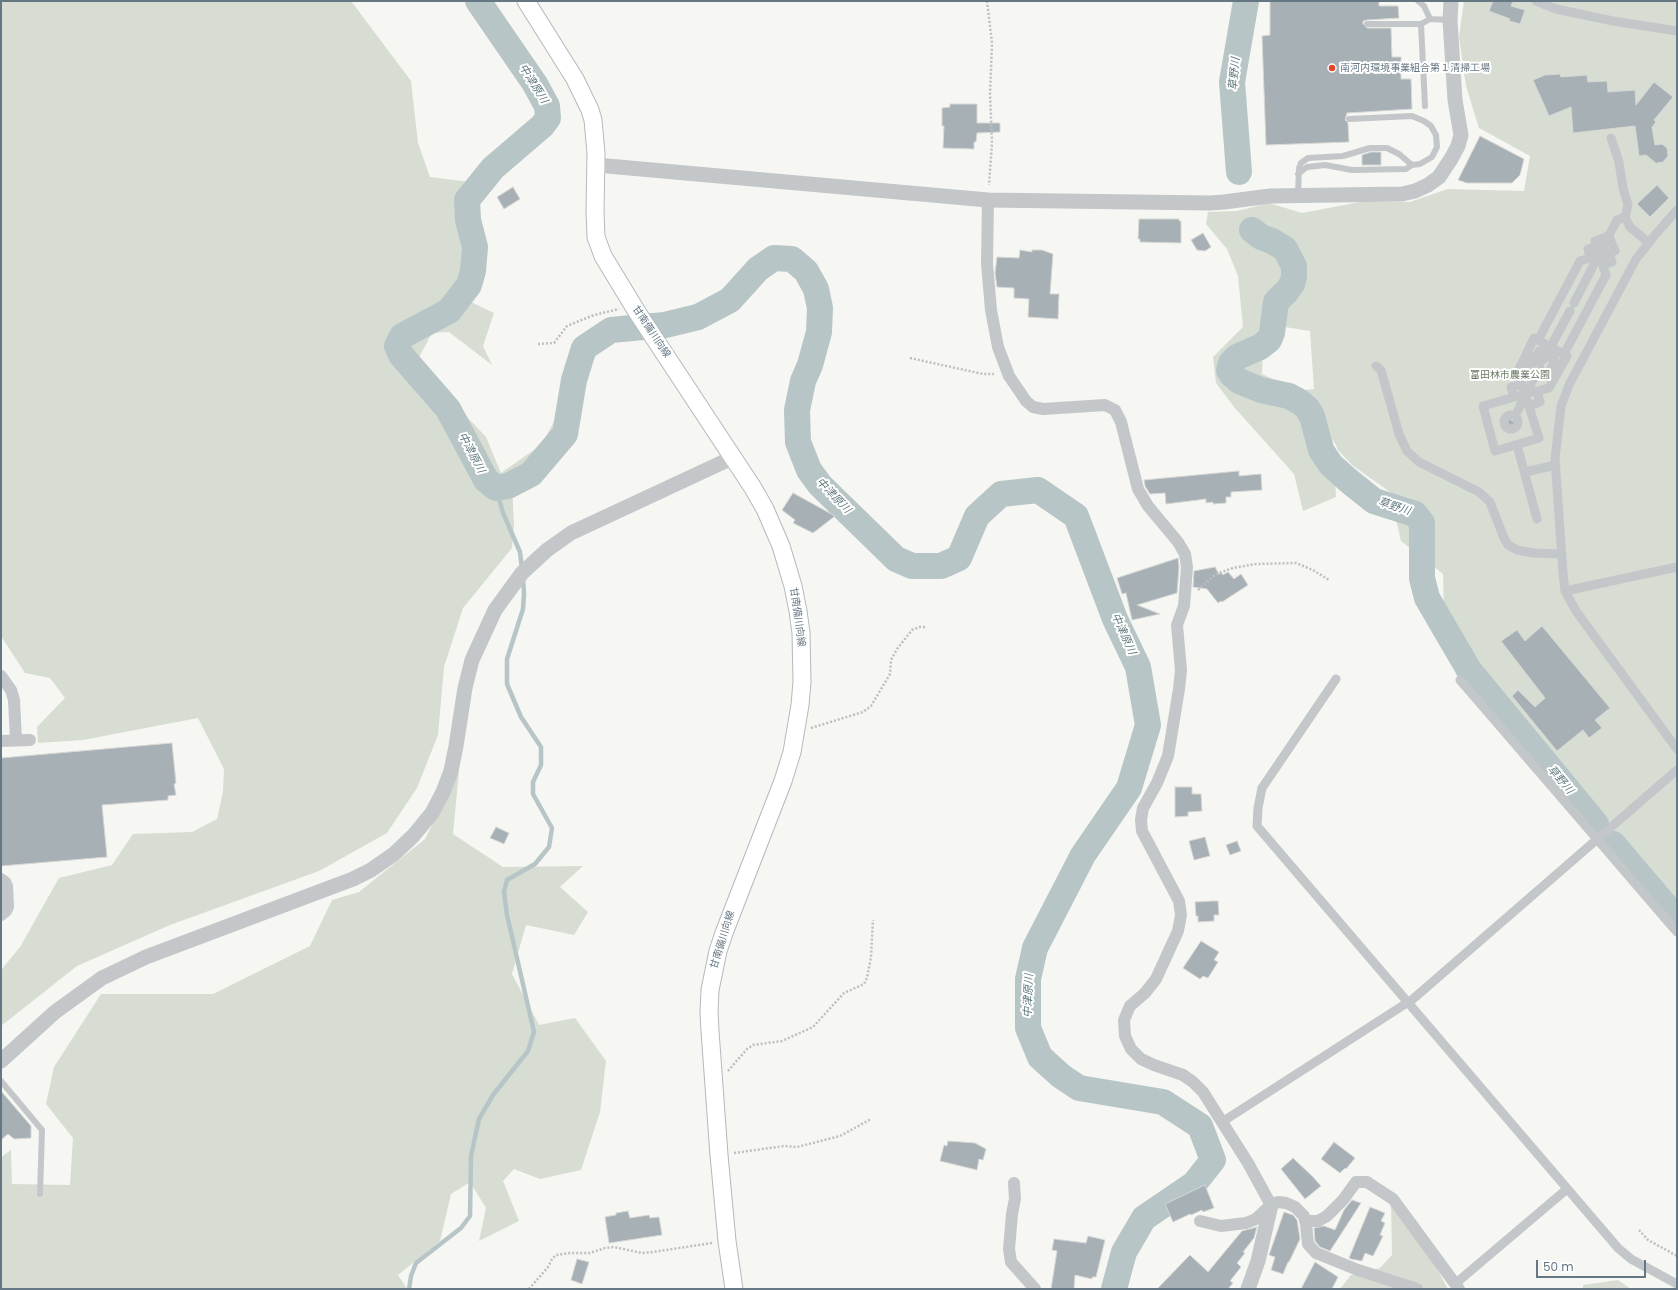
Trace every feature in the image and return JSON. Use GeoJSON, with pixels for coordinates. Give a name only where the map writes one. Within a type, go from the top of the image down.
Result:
{"type":"FeatureCollection","features":[{"type":"Feature","properties":{"kind":"main road","name":"甘南備川向線"},"geometry":{"type":"LineString","coordinates":[[526,1],[575,79],[590,110],[593,120],[596,165],[596,237],[611,270],[634,308],[734,457],[753,488],[775,532],[793,586],[801,633],[802,682],[797,726],[792,752],[783,781],[718,951],[710,990],[708,1012],[719,1155],[726,1241],[734,1289]]}},
{"type":"Feature","properties":{"kind":"street"},"geometry":{"type":"LineString","coordinates":[[596,165],[988,200],[1210,203],[1270,196],[1402,194],[1428,185],[1439,176],[1458,146],[1461,134],[1455,100],[1450,20],[1451,1]]}},
{"type":"Feature","properties":{"kind":"street"},"geometry":{"type":"LineString","coordinates":[[1536,1],[1556,8],[1613,21],[1677,31]]}},
{"type":"Feature","properties":{"kind":"street"},"geometry":{"type":"LineString","coordinates":[[1611,138],[1619,162],[1623,188],[1628,205],[1625,217],[1630,227],[1648,243]]}},
{"type":"Feature","properties":{"kind":"street"},"geometry":{"type":"LineString","coordinates":[[988,200],[987,264],[991,310],[998,347],[1009,376],[1026,401],[1033,407],[1043,408],[1105,405],[1115,410],[1121,422],[1138,489],[1143,498],[1178,542],[1185,554],[1187,566],[1184,606],[1177,625],[1181,670],[1168,756],[1157,783],[1143,808],[1141,820],[1142,831],[1179,901],[1182,915],[1178,931],[1156,979],[1146,993],[1130,1006],[1124,1020],[1125,1036],[1131,1049],[1141,1059],[1183,1075],[1193,1082],[1202,1092],[1248,1163],[1271,1205],[1258,1261],[1248,1289]]}},
{"type":"Feature","properties":{"kind":"street"},"geometry":{"type":"LineString","coordinates":[[1677,210],[1636,259],[1569,385],[1560,412],[1556,465],[1561,554],[1565,591],[1576,612],[1677,749]]}},
{"type":"Feature","properties":{"kind":"street"},"geometry":{"type":"LineString","coordinates":[[1549,388],[1538,340],[1580,263],[1596,253],[1609,236],[1617,220],[1625,217]]}},
{"type":"Feature","properties":{"kind":"street"},"geometry":{"type":"LineString","coordinates":[[1596,253],[1609,253],[1615,251],[1609,236]]}},
{"type":"Feature","properties":{"kind":"street"},"geometry":{"type":"LineString","coordinates":[[1544,364],[1564,354],[1606,275],[1603,265],[1596,253]]}},
{"type":"Feature","properties":{"kind":"street"},"geometry":{"type":"LineString","coordinates":[[1514,417],[1525,394],[1544,364],[1578,294],[1592,269],[1596,253]]}},
{"type":"Feature","properties":{"kind":"street"},"geometry":{"type":"LineString","coordinates":[[1603,265],[1612,262],[1609,253]]}},
{"type":"Feature","properties":{"kind":"street"},"geometry":{"type":"LineString","coordinates":[[1580,263],[1606,275]]}},
{"type":"Feature","properties":{"kind":"street"},"geometry":{"type":"LineString","coordinates":[[1573,274],[1599,288]]}},
{"type":"Feature","properties":{"kind":"street"},"geometry":{"type":"LineString","coordinates":[[1578,327],[1566,288],[1592,301]]}},
{"type":"Feature","properties":{"kind":"street"},"geometry":{"type":"LineString","coordinates":[[1552,313],[1592,301]]}},
{"type":"Feature","properties":{"kind":"street"},"geometry":{"type":"LineString","coordinates":[[1552,313],[1578,327]]}},
{"type":"Feature","properties":{"kind":"street"},"geometry":{"type":"LineString","coordinates":[[1538,340],[1534,338],[1518,371],[1525,394],[1539,438],[1495,451],[1483,406],[1514,397],[1525,394],[1549,388]]}},
{"type":"Feature","properties":{"kind":"street"},"geometry":{"type":"LineString","coordinates":[[1518,371],[1567,356],[1564,354]]}},
{"type":"Feature","properties":{"kind":"street"},"geometry":{"type":"LineString","coordinates":[[1526,355],[1544,364]]}},
{"type":"Feature","properties":{"kind":"street"},"geometry":{"type":"LineString","coordinates":[[1544,364],[1549,388]]}},
{"type":"Feature","properties":{"kind":"street"},"geometry":{"type":"LineString","coordinates":[[1376,366],[1381,370],[1399,434],[1407,451],[1419,462],[1479,492],[1490,502],[1508,545],[1517,550],[1533,553],[1561,554]]}},
{"type":"Feature","properties":{"kind":"street"},"geometry":{"type":"LineString","coordinates":[[1514,397],[1511,387],[1522,384]]}},
{"type":"Feature","properties":{"kind":"street"},"geometry":{"type":"LineString","coordinates":[[1529,406],[1540,402],[1537,391]]}},
{"type":"Feature","properties":{"kind":"street"},"geometry":{"type":"LineString","coordinates":[[1504,400],[1514,417],[1517,428],[1508,429],[1504,424]]}},
{"type":"Feature","properties":{"kind":"street"},"geometry":{"type":"LineString","coordinates":[[1504,424],[1506,417],[1532,416]]}},
{"type":"Feature","properties":{"kind":"street"},"geometry":{"type":"LineString","coordinates":[[1489,428],[1504,424]]}},
{"type":"Feature","properties":{"kind":"street"},"geometry":{"type":"LineString","coordinates":[[1513,429],[1537,519]]}},
{"type":"Feature","properties":{"kind":"street"},"geometry":{"type":"LineString","coordinates":[[1,1061],[55,1012],[108,975],[146,957],[353,879],[371,870],[394,854],[413,836],[432,813],[442,792],[451,771],[465,688],[472,660],[495,610],[522,573],[538,558],[571,533],[734,457]]}},
{"type":"Feature","properties":{"kind":"street"},"geometry":{"type":"LineString","coordinates":[[1524,472],[1556,465]]}},
{"type":"Feature","properties":{"kind":"street"},"geometry":{"type":"LineString","coordinates":[[1565,591],[1677,567]]}},
{"type":"Feature","properties":{"kind":"street"},"geometry":{"type":"LineString","coordinates":[[1,676],[11,690],[14,700],[16,740]]}},
{"type":"Feature","properties":{"kind":"street"},"geometry":{"type":"LineString","coordinates":[[1336,679],[1262,788],[1258,808],[1257,826],[1618,1248],[1631,1259],[1677,1284]]}},
{"type":"Feature","properties":{"kind":"street"},"geometry":{"type":"LineString","coordinates":[[1460,680],[1677,932]]}},
{"type":"Feature","properties":{"kind":"street"},"geometry":{"type":"LineString","coordinates":[[1,741],[30,740]]}},
{"type":"Feature","properties":{"kind":"street"},"geometry":{"type":"LineString","coordinates":[[1222,1122],[1408,1002],[1677,770]]}},
{"type":"Feature","properties":{"kind":"street"},"geometry":{"type":"LineString","coordinates":[[1,879],[7,886],[8,907],[1,916]]}},
{"type":"Feature","properties":{"kind":"street"},"geometry":{"type":"LineString","coordinates":[[1306,1222],[1318,1221],[1327,1216],[1343,1200],[1356,1182],[1367,1182],[1393,1199],[1453,1287],[1567,1189]]}},
{"type":"Feature","properties":{"kind":"street"},"geometry":{"type":"LineString","coordinates":[[1014,1183],[1015,1199],[1009,1249],[1011,1262],[1035,1289]]}},
{"type":"Feature","properties":{"kind":"street"},"geometry":{"type":"LineString","coordinates":[[1200,1222],[1221,1226],[1246,1223],[1256,1219],[1271,1205],[1278,1202],[1286,1203],[1295,1207],[1304,1216],[1308,1244],[1316,1253],[1358,1270],[1417,1289]]}},
{"type":"Feature","properties":{"kind":"lane"},"geometry":{"type":"LineString","coordinates":[[1418,1],[1424,6],[1430,19]]}},
{"type":"Feature","properties":{"kind":"lane"},"geometry":{"type":"LineString","coordinates":[[1367,24],[1421,24],[1430,19],[1450,20]]}},
{"type":"Feature","properties":{"kind":"lane"},"geometry":{"type":"LineString","coordinates":[[1421,24],[1425,106]]}},
{"type":"Feature","properties":{"kind":"lane"},"geometry":{"type":"LineString","coordinates":[[1298,174],[1307,166],[1326,165],[1352,170],[1406,169],[1412,165],[1420,164],[1432,156],[1437,147],[1436,136],[1431,126],[1412,116],[1349,119]]}},
{"type":"Feature","properties":{"kind":"lane"},"geometry":{"type":"LineString","coordinates":[[1298,196],[1298,174],[1301,163],[1308,158],[1343,156],[1370,148],[1387,148],[1399,154],[1412,165]]}},
{"type":"Feature","properties":{"kind":"lane"},"geometry":{"type":"LineString","coordinates":[[1,1082],[42,1130],[40,1194]]}},
{"type":"Feature","properties":{"kind":"path"},"geometry":{"type":"LineString","coordinates":[[987,1],[992,43],[990,94],[992,143],[988,200]]}},
{"type":"Feature","properties":{"kind":"path"},"geometry":{"type":"LineString","coordinates":[[538,344],[554,343],[567,326],[594,315],[620,309],[634,308]]}},
{"type":"Feature","properties":{"kind":"path"},"geometry":{"type":"LineString","coordinates":[[910,358],[983,374],[995,374],[1005,366]]}},
{"type":"Feature","properties":{"kind":"path"},"geometry":{"type":"LineString","coordinates":[[1185,597],[1200,589],[1216,574],[1233,568],[1256,564],[1296,563],[1313,570],[1328,580]]}},
{"type":"Feature","properties":{"kind":"path"},"geometry":{"type":"LineString","coordinates":[[797,726],[811,728],[863,712],[870,706],[887,680],[890,674],[891,660],[897,649],[912,630],[919,627],[927,627]]}},
{"type":"Feature","properties":{"kind":"path"},"geometry":{"type":"LineString","coordinates":[[713,1076],[725,1074],[746,1049],[753,1045],[786,1039],[813,1027],[844,993],[864,984],[867,978],[871,957],[873,920]]}},
{"type":"Feature","properties":{"kind":"path"},"geometry":{"type":"LineString","coordinates":[[719,1155],[784,1146],[797,1147],[840,1136],[871,1119]]}},
{"type":"Feature","properties":{"kind":"path"},"geometry":{"type":"LineString","coordinates":[[1639,1230],[1648,1240],[1677,1256]]}},
{"type":"Feature","properties":{"kind":"path"},"geometry":{"type":"LineString","coordinates":[[529,1289],[556,1255],[590,1253],[614,1247],[642,1253],[726,1241]]}},
{"type":"Feature","properties":{"kind":"green space"},"geometry":{"type":"Polygon","coordinates":[[[1,1],[351,1],[411,81],[418,143],[430,177],[470,182],[472,252],[456,295],[494,313],[483,346],[492,365],[449,332],[432,333],[416,363],[486,437],[501,473],[541,445],[554,422],[558,430],[539,457],[512,483],[514,525],[512,548],[463,608],[444,667],[438,735],[417,788],[387,833],[319,871],[170,925],[77,966],[1,1026],[1,970],[20,947],[59,878],[112,865],[133,834],[192,832],[217,819],[223,792],[224,769],[198,718],[83,740],[38,743],[37,727],[65,698],[50,678],[25,673],[1,636],[1,1]]]}},
{"type":"Feature","properties":{"kind":"green space","name":"富田林市農業公園"},"geometry":{"type":"Polygon","coordinates":[[[1464,1],[1677,1],[1677,911],[1641,871],[1541,749],[1472,669],[1444,618],[1443,574],[1401,541],[1390,492],[1352,465],[1338,450],[1333,439],[1336,497],[1303,511],[1294,474],[1234,407],[1216,383],[1213,357],[1243,327],[1238,276],[1227,249],[1206,224],[1208,212],[1237,211],[1269,203],[1302,213],[1360,202],[1410,202],[1448,189],[1524,191],[1530,156],[1479,128],[1466,86],[1459,37],[1464,1]],[[1285,327],[1263,351],[1262,374],[1298,391],[1314,389],[1310,331],[1285,327]]]}},
{"type":"Feature","properties":{"kind":"green space"},"geometry":{"type":"Polygon","coordinates":[[[459,771],[453,834],[503,867],[583,866],[560,887],[588,912],[574,935],[526,925],[512,974],[539,1025],[575,1018],[606,1061],[600,1112],[581,1170],[540,1179],[514,1169],[503,1181],[519,1221],[479,1241],[486,1208],[470,1182],[451,1194],[440,1241],[398,1275],[407,1289],[1,1289],[1,1157],[11,1150],[12,1184],[70,1185],[73,1138],[46,1104],[54,1067],[101,994],[213,994],[310,946],[332,900],[359,892],[425,839],[459,771]]]}},
{"type":"Feature","properties":{"kind":"green space"},"geometry":{"type":"Polygon","coordinates":[[[1391,1204],[1431,1258],[1448,1289],[1340,1289],[1351,1275],[1380,1268],[1392,1255],[1391,1204]]]}},
{"type":"Feature","properties":{"kind":"green space"},"geometry":{"type":"Polygon","coordinates":[[[1618,1280],[1631,1289],[1583,1289],[1583,1285],[1618,1280]]]}},
{"type":"Feature","properties":{"kind":"building","name":"南河内環境事業組合第１清掃工場"},"geometry":{"type":"Polygon","coordinates":[[[1270,1],[1379,1],[1379,6],[1398,6],[1399,18],[1367,20],[1363,21],[1363,24],[1367,28],[1391,28],[1392,57],[1401,57],[1401,79],[1411,79],[1412,109],[1347,113],[1345,120],[1348,123],[1349,142],[1266,145],[1262,36],[1270,35],[1270,1]]]}},
{"type":"Feature","properties":{"kind":"building"},"geometry":{"type":"Polygon","coordinates":[[[1493,1],[1513,1],[1511,6],[1525,10],[1520,24],[1509,21],[1510,19],[1489,11],[1493,1]]]}},
{"type":"Feature","properties":{"kind":"building"},"geometry":{"type":"Polygon","coordinates":[[[1560,74],[1561,77],[1587,75],[1588,82],[1607,81],[1608,92],[1635,90],[1636,105],[1654,82],[1673,97],[1654,120],[1656,122],[1652,127],[1655,145],[1662,144],[1667,148],[1668,156],[1663,162],[1657,164],[1646,155],[1639,156],[1635,126],[1573,133],[1571,107],[1549,116],[1533,80],[1545,75],[1560,74]]]}},
{"type":"Feature","properties":{"kind":"building"},"geometry":{"type":"Polygon","coordinates":[[[950,104],[977,104],[977,123],[1000,123],[1000,132],[977,133],[976,142],[974,142],[974,149],[943,148],[944,126],[942,126],[942,108],[950,107],[950,104]]]}},
{"type":"Feature","properties":{"kind":"building"},"geometry":{"type":"Polygon","coordinates":[[[1480,136],[1524,159],[1520,175],[1512,183],[1467,183],[1458,180],[1480,136]]]}},
{"type":"Feature","properties":{"kind":"building"},"geometry":{"type":"Polygon","coordinates":[[[1371,152],[1381,152],[1381,165],[1362,165],[1362,155],[1371,152]]]}},
{"type":"Feature","properties":{"kind":"building"},"geometry":{"type":"Polygon","coordinates":[[[1657,185],[1669,198],[1650,217],[1637,204],[1657,185]]]}},
{"type":"Feature","properties":{"kind":"building"},"geometry":{"type":"Polygon","coordinates":[[[513,187],[520,199],[504,209],[497,197],[513,187]]]}},
{"type":"Feature","properties":{"kind":"building"},"geometry":{"type":"Polygon","coordinates":[[[1139,219],[1179,219],[1179,221],[1181,221],[1181,243],[1140,242],[1140,239],[1138,239],[1139,219]]]}},
{"type":"Feature","properties":{"kind":"building"},"geometry":{"type":"Polygon","coordinates":[[[1203,233],[1211,247],[1205,251],[1197,250],[1191,240],[1203,233]]]}},
{"type":"Feature","properties":{"kind":"building"},"geometry":{"type":"Polygon","coordinates":[[[1020,250],[1032,252],[1032,250],[1042,250],[1053,254],[1050,294],[1059,294],[1058,319],[1028,317],[1029,299],[1014,298],[1014,288],[997,287],[995,273],[997,257],[1019,258],[1020,250]]]}},
{"type":"Feature","properties":{"kind":"building"},"geometry":{"type":"Polygon","coordinates":[[[1509,416],[1512,421],[1517,421],[1516,428],[1510,429],[1506,427],[1504,422],[1506,417],[1509,416]]]}},
{"type":"Feature","properties":{"kind":"building"},"geometry":{"type":"Polygon","coordinates":[[[1239,471],[1239,476],[1261,474],[1262,490],[1231,492],[1231,497],[1226,497],[1226,503],[1206,503],[1206,499],[1166,504],[1165,493],[1150,494],[1145,486],[1144,480],[1239,471]]]}},
{"type":"Feature","properties":{"kind":"building"},"geometry":{"type":"Polygon","coordinates":[[[793,493],[835,516],[813,533],[793,523],[795,520],[782,510],[793,493]]]}},
{"type":"Feature","properties":{"kind":"building"},"geometry":{"type":"Polygon","coordinates":[[[1178,558],[1179,567],[1177,593],[1137,605],[1160,614],[1132,620],[1126,593],[1122,594],[1117,578],[1178,558]]]}},
{"type":"Feature","properties":{"kind":"building"},"geometry":{"type":"Polygon","coordinates":[[[1215,567],[1219,574],[1222,573],[1223,575],[1228,572],[1234,579],[1241,574],[1248,585],[1222,602],[1221,601],[1218,603],[1207,589],[1193,587],[1194,571],[1215,567]]]}},
{"type":"Feature","properties":{"kind":"building"},"geometry":{"type":"Polygon","coordinates":[[[1542,626],[1610,708],[1595,720],[1602,728],[1589,738],[1583,730],[1557,751],[1512,696],[1518,690],[1535,707],[1545,698],[1501,641],[1517,630],[1525,641],[1542,626]]]}},
{"type":"Feature","properties":{"kind":"building"},"geometry":{"type":"Polygon","coordinates":[[[172,743],[176,795],[168,796],[168,800],[102,805],[107,857],[1,866],[1,758],[172,743]]]}},
{"type":"Feature","properties":{"kind":"building"},"geometry":{"type":"Polygon","coordinates":[[[1175,787],[1192,787],[1192,794],[1201,794],[1202,811],[1188,812],[1188,816],[1175,817],[1175,787]]]}},
{"type":"Feature","properties":{"kind":"building"},"geometry":{"type":"Polygon","coordinates":[[[496,827],[509,833],[504,844],[490,838],[496,827]]]}},
{"type":"Feature","properties":{"kind":"building"},"geometry":{"type":"Polygon","coordinates":[[[1205,837],[1210,856],[1194,860],[1189,841],[1205,837]]]}},
{"type":"Feature","properties":{"kind":"building"},"geometry":{"type":"Polygon","coordinates":[[[1237,841],[1241,851],[1230,855],[1226,845],[1237,841]]]}},
{"type":"Feature","properties":{"kind":"building"},"geometry":{"type":"Polygon","coordinates":[[[1218,901],[1219,915],[1214,915],[1214,921],[1198,922],[1195,902],[1218,901]]]}},
{"type":"Feature","properties":{"kind":"building"},"geometry":{"type":"Polygon","coordinates":[[[1201,941],[1219,952],[1214,960],[1218,962],[1208,978],[1203,976],[1200,979],[1183,968],[1201,941]]]}},
{"type":"Feature","properties":{"kind":"building"},"geometry":{"type":"Polygon","coordinates":[[[1,1091],[31,1126],[31,1138],[14,1139],[8,1134],[1,1140],[1,1091]]]}},
{"type":"Feature","properties":{"kind":"building"},"geometry":{"type":"Polygon","coordinates":[[[948,1141],[975,1143],[986,1149],[983,1160],[979,1159],[977,1170],[940,1161],[944,1145],[947,1146],[948,1141]]]}},
{"type":"Feature","properties":{"kind":"building"},"geometry":{"type":"Polygon","coordinates":[[[1334,1142],[1355,1158],[1346,1169],[1345,1168],[1340,1173],[1321,1159],[1334,1142]]]}},
{"type":"Feature","properties":{"kind":"building"},"geometry":{"type":"Polygon","coordinates":[[[1293,1158],[1321,1186],[1305,1199],[1281,1169],[1293,1158]]]}},
{"type":"Feature","properties":{"kind":"building"},"geometry":{"type":"Polygon","coordinates":[[[1205,1185],[1214,1208],[1203,1212],[1202,1210],[1191,1215],[1190,1214],[1173,1222],[1165,1204],[1205,1185]]]}},
{"type":"Feature","properties":{"kind":"building"},"geometry":{"type":"Polygon","coordinates":[[[1352,1200],[1361,1203],[1330,1251],[1320,1247],[1315,1241],[1314,1228],[1324,1226],[1335,1230],[1344,1210],[1352,1200]]]}},
{"type":"Feature","properties":{"kind":"building"},"geometry":{"type":"Polygon","coordinates":[[[1370,1207],[1385,1213],[1381,1221],[1385,1223],[1380,1235],[1383,1236],[1373,1256],[1365,1253],[1362,1261],[1351,1259],[1349,1258],[1370,1207]]]}},
{"type":"Feature","properties":{"kind":"building"},"geometry":{"type":"Polygon","coordinates":[[[628,1211],[630,1218],[649,1215],[650,1218],[659,1217],[662,1235],[609,1243],[605,1217],[628,1211]]]}},
{"type":"Feature","properties":{"kind":"building"},"geometry":{"type":"Polygon","coordinates":[[[1284,1212],[1293,1215],[1297,1220],[1300,1239],[1283,1274],[1271,1270],[1275,1257],[1269,1255],[1284,1212]]]}},
{"type":"Feature","properties":{"kind":"building"},"geometry":{"type":"Polygon","coordinates":[[[1257,1227],[1254,1238],[1243,1252],[1245,1253],[1237,1263],[1241,1267],[1230,1281],[1233,1283],[1228,1289],[1157,1289],[1190,1255],[1208,1272],[1242,1231],[1257,1227]]]}},
{"type":"Feature","properties":{"kind":"building"},"geometry":{"type":"Polygon","coordinates":[[[1088,1236],[1105,1240],[1096,1277],[1092,1277],[1092,1279],[1075,1275],[1074,1289],[1051,1289],[1057,1251],[1052,1250],[1054,1239],[1086,1243],[1088,1236]]]}},
{"type":"Feature","properties":{"kind":"building"},"geometry":{"type":"Polygon","coordinates":[[[577,1259],[589,1262],[582,1284],[571,1280],[577,1259]]]}},
{"type":"Feature","properties":{"kind":"building"},"geometry":{"type":"Polygon","coordinates":[[[1315,1262],[1338,1277],[1332,1289],[1301,1289],[1315,1262]]]}},
{"type":"Feature","properties":{"kind":"waterway","name":"中津原川"},"geometry":{"type":"LineString","coordinates":[[478,1],[535,84],[547,106],[548,118],[542,126],[493,168],[467,200],[468,220],[475,247],[473,271],[469,285],[449,311],[402,336],[397,346],[401,355],[448,409],[486,480],[496,488],[508,486],[531,474],[565,434],[574,380],[584,348],[611,330],[665,325],[698,317],[730,300],[758,269],[774,258],[792,259],[806,271],[816,289],[820,308],[819,332],[810,365],[803,381],[797,410],[798,442],[809,470],[820,485],[896,559],[912,566],[941,566],[959,558],[977,516],[1001,494],[1038,490],[1076,516],[1115,619],[1138,667],[1148,725],[1129,788],[1083,855],[1035,948],[1028,979],[1028,1028],[1040,1057],[1061,1076],[1079,1088],[1163,1102],[1200,1126],[1213,1160],[1194,1184],[1144,1218],[1124,1252],[1114,1289]]}},
{"type":"Feature","properties":{"kind":"waterway","name":"草野川"},"geometry":{"type":"LineString","coordinates":[[1239,172],[1232,82],[1246,1]]}},
{"type":"Feature","properties":{"kind":"waterway","name":"草野川"},"geometry":{"type":"LineString","coordinates":[[1252,230],[1261,237],[1272,241],[1285,249],[1294,266],[1294,277],[1292,284],[1287,291],[1276,302],[1272,333],[1269,340],[1260,347],[1237,357],[1231,363],[1229,370],[1239,381],[1261,390],[1289,396],[1300,402],[1307,408],[1312,416],[1321,450],[1331,465],[1374,501],[1415,514],[1422,523],[1422,578],[1427,598],[1469,670],[1596,824]]}},
{"type":"Feature","properties":{"kind":"waterway"},"geometry":{"type":"LineString","coordinates":[[496,488],[503,513],[520,552],[522,569]]}},
{"type":"Feature","properties":{"kind":"waterway"},"geometry":{"type":"LineString","coordinates":[[409,1289],[411,1276],[416,1263],[461,1228],[470,1216],[471,1156],[479,1119],[493,1095],[528,1051],[534,1032],[507,915],[504,892],[507,880],[535,864],[549,847],[552,828],[533,794],[533,782],[541,765],[541,747],[521,717],[507,684],[507,659],[523,609],[523,578]]}},
{"type":"Feature","properties":{"kind":"waterway","name":"草野川"},"geometry":{"type":"LineString","coordinates":[[1613,844],[1677,919]]}},
{"type":"Feature","properties":{"kind":"place","name":"南河内環境事業組合第１清掃工場"},"geometry":{"type":"Point","coordinates":[1332,68]}}]}
